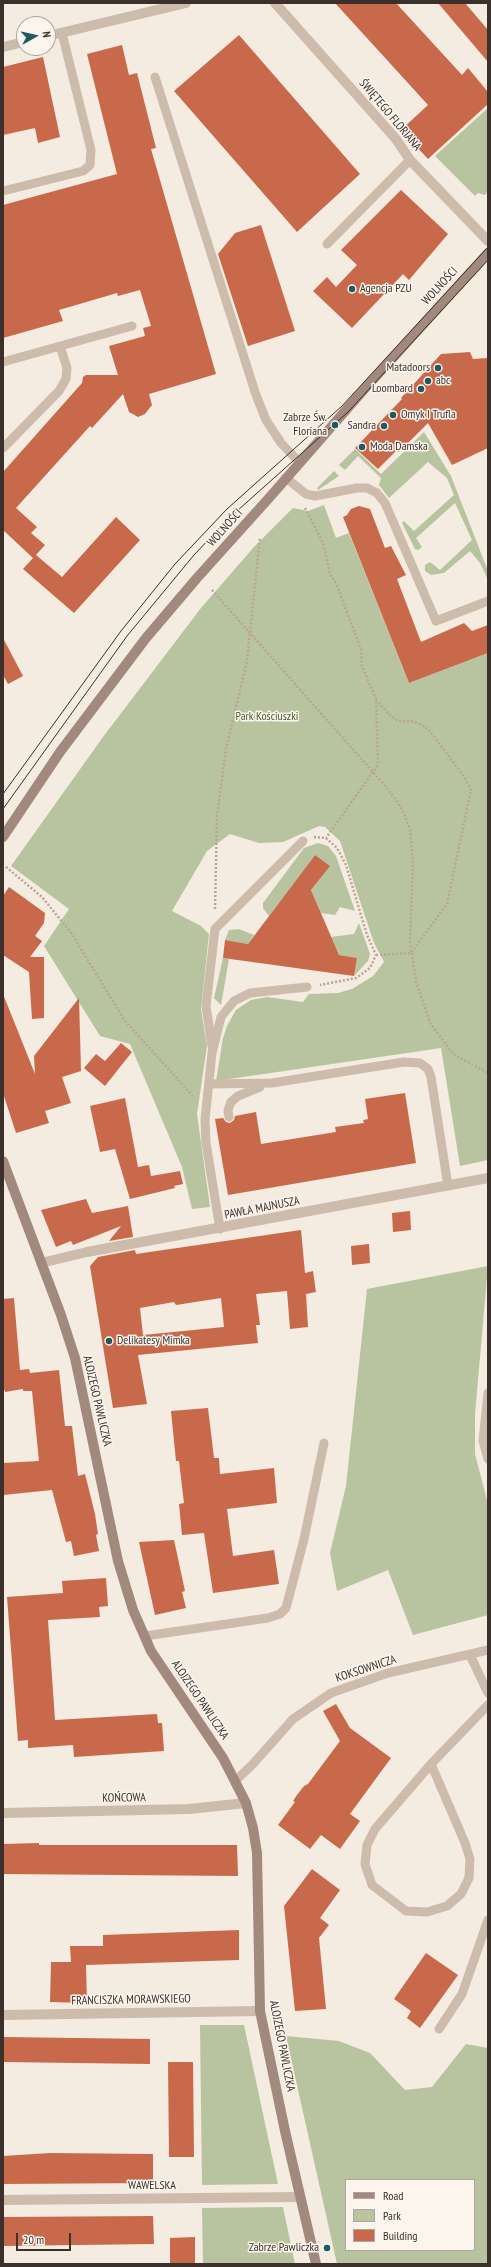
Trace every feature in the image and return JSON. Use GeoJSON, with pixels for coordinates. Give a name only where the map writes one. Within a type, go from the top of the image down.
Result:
{"type":"FeatureCollection","features":[{"type":"Feature","properties":{"kind":"street"},"geometry":{"type":"LineString","coordinates":[[56,34],[186,3]]}},
{"type":"Feature","properties":{"kind":"street","name":"ŚWIĘTEGO FLORIANA"},"geometry":{"type":"LineString","coordinates":[[276,3],[396,139],[410,160],[488,241]]}},
{"type":"Feature","properties":{"kind":"street"},"geometry":{"type":"LineString","coordinates":[[3,47],[16,44]]}},
{"type":"Feature","properties":{"kind":"street","name":"WOLNOŚCI"},"geometry":{"type":"LineString","coordinates":[[3,837],[60,752],[109,685],[197,578],[367,386],[488,253]]}},
{"type":"Feature","properties":{"kind":"street","name":"ALOJZEGO PAWLICZKA"},"geometry":{"type":"LineString","coordinates":[[3,1162],[75,1358],[118,1561],[133,1610],[151,1651],[223,1758],[246,1803],[257,1853],[260,2011],[316,2264]]}},
{"type":"Feature","properties":{"kind":"street","name":"PAWŁA MAJNUSZA"},"geometry":{"type":"LineString","coordinates":[[41,1263],[87,1252],[220,1229],[488,1178]]}},
{"type":"Feature","properties":{"kind":"street","name":"KOŃCOWA"},"geometry":{"type":"LineString","coordinates":[[3,1813],[189,1809],[246,1803]]}},
{"type":"Feature","properties":{"kind":"street","name":"FRANCISZKA MORAWSKIEGO"},"geometry":{"type":"LineString","coordinates":[[3,2015],[260,2011]]}},
{"type":"Feature","properties":{"kind":"street","name":"WAWELSKA"},"geometry":{"type":"LineString","coordinates":[[3,2200],[300,2197]]}},
{"type":"Feature","properties":{"kind":"lane"},"geometry":{"type":"LineString","coordinates":[[3,191],[83,170],[90,165],[91,150],[62,33]]}},
{"type":"Feature","properties":{"kind":"lane"},"geometry":{"type":"LineString","coordinates":[[155,77],[256,395],[266,420],[281,442],[300,463]]}},
{"type":"Feature","properties":{"kind":"lane"},"geometry":{"type":"LineString","coordinates":[[327,244],[410,160]]}},
{"type":"Feature","properties":{"kind":"lane"},"geometry":{"type":"LineString","coordinates":[[3,362],[132,326]]}},
{"type":"Feature","properties":{"kind":"lane"},"geometry":{"type":"LineString","coordinates":[[3,448],[59,391],[66,380],[67,368],[60,346]]}},
{"type":"Feature","properties":{"kind":"lane"},"geometry":{"type":"LineString","coordinates":[[286,478],[306,494],[315,496],[357,488],[367,488],[377,493],[385,503],[436,621],[488,601]]}},
{"type":"Feature","properties":{"kind":"lane"},"geometry":{"type":"LineString","coordinates":[[212,1053],[206,1006],[215,929],[303,841]]}},
{"type":"Feature","properties":{"kind":"lane"},"geometry":{"type":"LineString","coordinates":[[220,1229],[206,1143],[206,1111],[212,1053],[221,1017],[234,1001],[250,993],[307,987]]}},
{"type":"Feature","properties":{"kind":"lane"},"geometry":{"type":"LineString","coordinates":[[209,1084],[272,1083],[404,1062],[420,1063],[428,1070],[431,1077],[448,1186]]}},
{"type":"Feature","properties":{"kind":"lane"},"geometry":{"type":"LineString","coordinates":[[228,1117],[228,1110],[231,1102],[238,1096],[272,1083]]}},
{"type":"Feature","properties":{"kind":"lane"},"geometry":{"type":"LineString","coordinates":[[488,1393],[483,1441],[488,1459]]}},
{"type":"Feature","properties":{"kind":"lane"},"geometry":{"type":"LineString","coordinates":[[144,1636],[268,1618],[280,1614],[286,1608],[304,1539],[324,1443]]}},
{"type":"Feature","properties":{"kind":"lane","name":"KOKSOWNICZA"},"geometry":{"type":"LineString","coordinates":[[235,1780],[252,1766],[293,1719],[331,1693],[388,1673],[488,1650]]}},
{"type":"Feature","properties":{"kind":"lane"},"geometry":{"type":"LineString","coordinates":[[470,1655],[488,1693]]}},
{"type":"Feature","properties":{"kind":"lane"},"geometry":{"type":"LineString","coordinates":[[431,1764],[465,1843],[470,1859],[469,1878],[461,1894],[447,1906],[427,1912],[406,1911],[387,1898],[372,1885],[365,1864],[368,1845],[375,1829],[431,1764],[488,1705]]}},
{"type":"Feature","properties":{"kind":"lane"},"geometry":{"type":"LineString","coordinates":[[439,2029],[462,1994],[488,1920]]}},
{"type":"Feature","properties":{"kind":"path"},"geometry":{"type":"LineString","coordinates":[[305,507],[323,542],[330,574],[336,582],[361,649],[362,666],[376,699],[389,714],[398,721],[411,720],[422,724],[429,730],[465,778],[470,790],[447,904],[411,953]]}},
{"type":"Feature","properties":{"kind":"path"},"geometry":{"type":"LineString","coordinates":[[215,929],[217,816],[226,749],[247,661],[260,537]]}},
{"type":"Feature","properties":{"kind":"path"},"geometry":{"type":"LineString","coordinates":[[212,590],[250,636],[388,789],[402,809],[410,830],[413,860],[411,953],[416,981],[430,1023],[453,1054],[488,1073]]}},
{"type":"Feature","properties":{"kind":"path"},"geometry":{"type":"LineString","coordinates":[[326,838],[378,765],[376,699]]}},
{"type":"Feature","properties":{"kind":"path"},"geometry":{"type":"LineString","coordinates":[[303,841],[315,836],[326,838],[337,848],[346,865],[376,955],[370,968],[356,978],[307,987]]}},
{"type":"Feature","properties":{"kind":"path"},"geometry":{"type":"LineString","coordinates":[[6,867],[42,897],[72,934],[125,1021],[206,1111]]}},
{"type":"Feature","properties":{"kind":"path"},"geometry":{"type":"LineString","coordinates":[[376,955],[411,953]]}},
{"type":"Feature","properties":{"kind":"green space"},"geometry":{"type":"Polygon","coordinates":[[[488,108],[488,191],[485,195],[478,193],[475,196],[435,156],[488,108]]]}},
{"type":"Feature","properties":{"kind":"green space"},"geometry":{"type":"Polygon","coordinates":[[[424,432],[451,476],[488,571],[488,580],[480,563],[470,551],[444,573],[431,575],[425,571],[425,565],[430,562],[440,570],[472,540],[455,503],[416,538],[422,547],[418,550],[415,549],[402,523],[404,521],[414,531],[454,495],[447,478],[428,462],[389,498],[379,485],[381,478],[358,456],[345,470],[339,465],[355,449],[381,474],[424,432]]]}},
{"type":"Feature","properties":{"kind":"green space"},"geometry":{"type":"Polygon","coordinates":[[[334,471],[339,476],[318,490],[317,488],[334,471]]]}},
{"type":"Feature","properties":{"kind":"green space","name":"Park Kościuszki"},"geometry":{"type":"Polygon","coordinates":[[[324,505],[336,538],[349,533],[409,683],[488,653],[488,1160],[460,1166],[441,1048],[216,1081],[223,1038],[227,1026],[236,1010],[251,1000],[267,997],[303,1002],[309,994],[338,993],[352,989],[373,976],[384,962],[374,943],[340,841],[325,827],[319,826],[283,842],[259,843],[230,834],[207,851],[172,911],[201,926],[209,934],[201,1009],[207,1046],[197,1114],[210,1207],[192,1209],[182,1167],[130,1044],[100,1036],[44,946],[69,909],[11,866],[103,737],[201,608],[254,547],[293,508],[308,511],[324,505]]]}},
{"type":"Feature","properties":{"kind":"green space"},"geometry":{"type":"Polygon","coordinates":[[[318,843],[328,846],[336,856],[355,911],[340,907],[335,915],[321,913],[311,890],[329,866],[315,855],[269,916],[263,908],[263,903],[304,848],[318,843]]]}},
{"type":"Feature","properties":{"kind":"green space"},"geometry":{"type":"Polygon","coordinates":[[[359,923],[370,954],[368,961],[354,976],[357,958],[339,955],[331,937],[354,934],[359,923]]]}},
{"type":"Feature","properties":{"kind":"green space"},"geometry":{"type":"Polygon","coordinates":[[[239,929],[254,935],[248,944],[225,940],[229,930],[239,929]]]}},
{"type":"Feature","properties":{"kind":"green space"},"geometry":{"type":"Polygon","coordinates":[[[223,958],[229,959],[221,1005],[214,998],[223,958]]]}},
{"type":"Feature","properties":{"kind":"green space"},"geometry":{"type":"Polygon","coordinates":[[[488,1266],[475,1414],[475,1454],[488,1504],[488,1615],[413,1635],[388,1570],[337,1591],[330,1553],[346,1486],[367,1289],[488,1266]]]}},
{"type":"Feature","properties":{"kind":"green space"},"geometry":{"type":"Polygon","coordinates":[[[200,2025],[244,2025],[278,2184],[202,2185],[200,2025]]]}},
{"type":"Feature","properties":{"kind":"green space"},"geometry":{"type":"Polygon","coordinates":[[[286,2036],[339,2041],[370,2053],[405,2090],[432,2087],[466,2044],[488,2048],[488,2264],[337,2264],[286,2036]]]}},
{"type":"Feature","properties":{"kind":"green space"},"geometry":{"type":"Polygon","coordinates":[[[283,2207],[295,2264],[203,2264],[202,2208],[283,2207]]]}},
{"type":"Feature","properties":{"kind":"building"},"geometry":{"type":"Polygon","coordinates":[[[335,3],[396,3],[462,75],[468,68],[488,92],[488,104],[428,159],[401,130],[428,105],[335,3]]]}},
{"type":"Feature","properties":{"kind":"building"},"geometry":{"type":"Polygon","coordinates":[[[438,3],[465,3],[488,30],[488,62],[438,3]]]}},
{"type":"Feature","properties":{"kind":"building"},"geometry":{"type":"Polygon","coordinates":[[[239,35],[360,174],[297,232],[174,91],[239,35]]]}},
{"type":"Feature","properties":{"kind":"building"},"geometry":{"type":"Polygon","coordinates":[[[122,45],[129,75],[137,73],[156,148],[151,149],[216,374],[149,394],[152,405],[145,414],[138,417],[129,412],[123,394],[92,428],[90,426],[16,508],[37,527],[31,533],[45,545],[36,555],[62,577],[116,517],[140,540],[74,613],[23,569],[33,558],[3,530],[3,472],[82,383],[83,377],[86,375],[118,375],[109,346],[145,336],[143,328],[151,326],[140,290],[118,296],[117,293],[59,310],[63,321],[3,338],[3,205],[117,174],[87,54],[122,45]]]}},
{"type":"Feature","properties":{"kind":"building"},"geometry":{"type":"Polygon","coordinates":[[[43,57],[60,137],[38,143],[35,128],[3,135],[3,67],[43,57]]]}},
{"type":"Feature","properties":{"kind":"building"},"geometry":{"type":"Polygon","coordinates":[[[401,190],[448,234],[409,280],[403,274],[352,328],[313,291],[327,277],[336,287],[357,265],[341,250],[401,190]]]}},
{"type":"Feature","properties":{"kind":"building"},"geometry":{"type":"Polygon","coordinates":[[[261,225],[295,331],[248,346],[218,254],[235,233],[261,225]]]}},
{"type":"Feature","properties":{"kind":"building"},"geometry":{"type":"Polygon","coordinates":[[[470,352],[473,359],[488,358],[488,448],[452,465],[428,423],[399,452],[396,451],[378,469],[355,448],[402,399],[401,398],[441,354],[470,352]]]}},
{"type":"Feature","properties":{"kind":"building"},"geometry":{"type":"Polygon","coordinates":[[[359,506],[370,509],[385,548],[391,546],[406,575],[397,579],[421,642],[464,623],[472,631],[488,625],[488,653],[409,683],[343,517],[347,515],[351,509],[359,506]]]}},
{"type":"Feature","properties":{"kind":"building"},"geometry":{"type":"Polygon","coordinates":[[[3,638],[23,676],[8,684],[3,675],[3,638]]]}},
{"type":"Feature","properties":{"kind":"building"},"geometry":{"type":"Polygon","coordinates":[[[315,855],[330,866],[311,890],[339,955],[357,958],[354,976],[223,958],[225,940],[248,944],[315,855]]]}},
{"type":"Feature","properties":{"kind":"building"},"geometry":{"type":"Polygon","coordinates":[[[9,887],[45,913],[44,923],[35,936],[42,941],[30,957],[44,957],[44,1018],[32,1019],[29,972],[3,955],[3,896],[9,887]]]}},
{"type":"Feature","properties":{"kind":"building"},"geometry":{"type":"Polygon","coordinates":[[[3,994],[35,1074],[34,1056],[79,998],[81,1071],[62,1077],[71,1103],[45,1111],[49,1123],[16,1133],[3,1093],[3,994]]]}},
{"type":"Feature","properties":{"kind":"building"},"geometry":{"type":"Polygon","coordinates":[[[121,1043],[132,1052],[105,1086],[84,1068],[96,1054],[105,1061],[121,1043]]]}},
{"type":"Feature","properties":{"kind":"building"},"geometry":{"type":"Polygon","coordinates":[[[405,1093],[416,1163],[228,1195],[215,1119],[223,1118],[226,1122],[230,1123],[234,1120],[235,1116],[256,1112],[261,1144],[336,1132],[335,1127],[364,1123],[363,1120],[368,1119],[365,1099],[405,1093]]]}},
{"type":"Feature","properties":{"kind":"building"},"geometry":{"type":"Polygon","coordinates":[[[125,1098],[138,1167],[149,1165],[151,1176],[180,1171],[183,1184],[174,1186],[175,1188],[130,1199],[115,1149],[100,1152],[90,1106],[125,1098]]]}},
{"type":"Feature","properties":{"kind":"building"},"geometry":{"type":"Polygon","coordinates":[[[86,1199],[92,1213],[128,1206],[133,1237],[109,1241],[121,1226],[73,1245],[71,1241],[56,1247],[41,1210],[86,1199]]]}},
{"type":"Feature","properties":{"kind":"building"},"geometry":{"type":"Polygon","coordinates":[[[410,1211],[411,1230],[393,1232],[392,1213],[410,1211]]]}},
{"type":"Feature","properties":{"kind":"building"},"geometry":{"type":"Polygon","coordinates":[[[301,1230],[305,1273],[313,1271],[316,1292],[306,1294],[308,1327],[290,1329],[287,1291],[256,1294],[260,1325],[256,1325],[258,1343],[138,1355],[147,1404],[113,1408],[90,1266],[98,1257],[135,1250],[136,1254],[301,1230]],[[221,1298],[176,1305],[174,1302],[140,1308],[143,1335],[224,1327],[221,1298]]]}},
{"type":"Feature","properties":{"kind":"building"},"geometry":{"type":"Polygon","coordinates":[[[369,1244],[370,1263],[352,1265],[351,1246],[369,1244]]]}},
{"type":"Feature","properties":{"kind":"building"},"geometry":{"type":"Polygon","coordinates":[[[14,1298],[20,1370],[29,1369],[30,1373],[59,1370],[65,1426],[72,1426],[78,1476],[85,1474],[95,1514],[98,1534],[96,1535],[99,1551],[74,1556],[71,1541],[66,1542],[52,1490],[3,1495],[3,1463],[39,1461],[32,1391],[23,1391],[23,1389],[5,1392],[3,1385],[3,1299],[14,1298]]]}},
{"type":"Feature","properties":{"kind":"building"},"geometry":{"type":"Polygon","coordinates":[[[208,1408],[214,1458],[219,1458],[220,1474],[274,1468],[277,1503],[227,1509],[233,1556],[274,1550],[279,1584],[213,1593],[204,1533],[182,1535],[179,1504],[184,1503],[179,1461],[176,1461],[171,1411],[208,1408]]]}},
{"type":"Feature","properties":{"kind":"building"},"geometry":{"type":"Polygon","coordinates":[[[174,1540],[185,1591],[182,1592],[186,1608],[155,1615],[139,1542],[174,1540]]]}},
{"type":"Feature","properties":{"kind":"building"},"geometry":{"type":"Polygon","coordinates":[[[106,1578],[108,1606],[99,1607],[100,1617],[48,1620],[55,1720],[157,1714],[158,1723],[162,1723],[164,1751],[74,1757],[73,1745],[28,1748],[28,1740],[18,1741],[7,1597],[63,1593],[62,1581],[106,1578]]]}},
{"type":"Feature","properties":{"kind":"building"},"geometry":{"type":"Polygon","coordinates":[[[336,1704],[350,1728],[391,1758],[350,1814],[360,1821],[340,1849],[321,1835],[310,1849],[278,1825],[295,1802],[293,1801],[297,1795],[304,1786],[308,1784],[340,1741],[323,1711],[336,1704]]]}},
{"type":"Feature","properties":{"kind":"building"},"geometry":{"type":"Polygon","coordinates":[[[39,1843],[39,1845],[237,1845],[238,1876],[3,1874],[3,1844],[39,1843]]]}},
{"type":"Feature","properties":{"kind":"building"},"geometry":{"type":"Polygon","coordinates":[[[312,1869],[340,1890],[320,1918],[329,1925],[319,1938],[326,2009],[295,2011],[284,1906],[312,1869]]]}},
{"type":"Feature","properties":{"kind":"building"},"geometry":{"type":"Polygon","coordinates":[[[239,1930],[239,1960],[86,1965],[87,2003],[50,2002],[51,1962],[71,1962],[70,1946],[103,1946],[103,1935],[239,1930]]]}},
{"type":"Feature","properties":{"kind":"building"},"geometry":{"type":"Polygon","coordinates":[[[426,1953],[458,1975],[420,2028],[407,2018],[411,2011],[394,1999],[426,1953]]]}},
{"type":"Feature","properties":{"kind":"building"},"geometry":{"type":"Polygon","coordinates":[[[3,2037],[150,2039],[150,2064],[3,2062],[3,2037]]]}},
{"type":"Feature","properties":{"kind":"building"},"geometry":{"type":"Polygon","coordinates":[[[168,2062],[193,2062],[194,2157],[169,2157],[168,2062]]]}},
{"type":"Feature","properties":{"kind":"building"},"geometry":{"type":"Polygon","coordinates":[[[50,2153],[153,2154],[153,2183],[3,2184],[3,2156],[50,2153]]]}},
{"type":"Feature","properties":{"kind":"building"},"geometry":{"type":"Polygon","coordinates":[[[153,2216],[154,2244],[3,2246],[3,2217],[153,2216]]]}},
{"type":"Feature","properties":{"kind":"building"},"geometry":{"type":"Polygon","coordinates":[[[195,2237],[195,2264],[170,2264],[170,2238],[195,2237]]]}},
{"type":"Feature","properties":{"kind":"tram line"},"geometry":{"type":"LineString","coordinates":[[3,794],[121,631],[175,564],[227,509],[342,406],[488,247]]}},
{"type":"Feature","properties":{"kind":"tram line"},"geometry":{"type":"LineString","coordinates":[[3,809],[127,636],[194,555],[228,519],[348,412],[488,260]]}},
{"type":"Feature","properties":{"kind":"place","name":"Agencja PZU"},"geometry":{"type":"Point","coordinates":[352,289]}},
{"type":"Feature","properties":{"kind":"place","name":"Matadoors"},"geometry":{"type":"Point","coordinates":[438,368]}},
{"type":"Feature","properties":{"kind":"place","name":"abc"},"geometry":{"type":"Point","coordinates":[428,381]}},
{"type":"Feature","properties":{"kind":"place","name":"Loombard"},"geometry":{"type":"Point","coordinates":[421,389]}},
{"type":"Feature","properties":{"kind":"place","name":"Omyk I Trufla"},"geometry":{"type":"Point","coordinates":[393,415]}},
{"type":"Feature","properties":{"kind":"place","name":"Zabrze Św. Floriana"},"geometry":{"type":"Point","coordinates":[335,425]}},
{"type":"Feature","properties":{"kind":"place","name":"Sandra"},"geometry":{"type":"Point","coordinates":[384,426]}},
{"type":"Feature","properties":{"kind":"place","name":"Moda Damska"},"geometry":{"type":"Point","coordinates":[362,447]}},
{"type":"Feature","properties":{"kind":"place","name":"Delikatesy Mimka"},"geometry":{"type":"Point","coordinates":[109,1341]}},
{"type":"Feature","properties":{"kind":"place","name":"Zabrze Pawliczka"},"geometry":{"type":"Point","coordinates":[327,2248]}}]}
